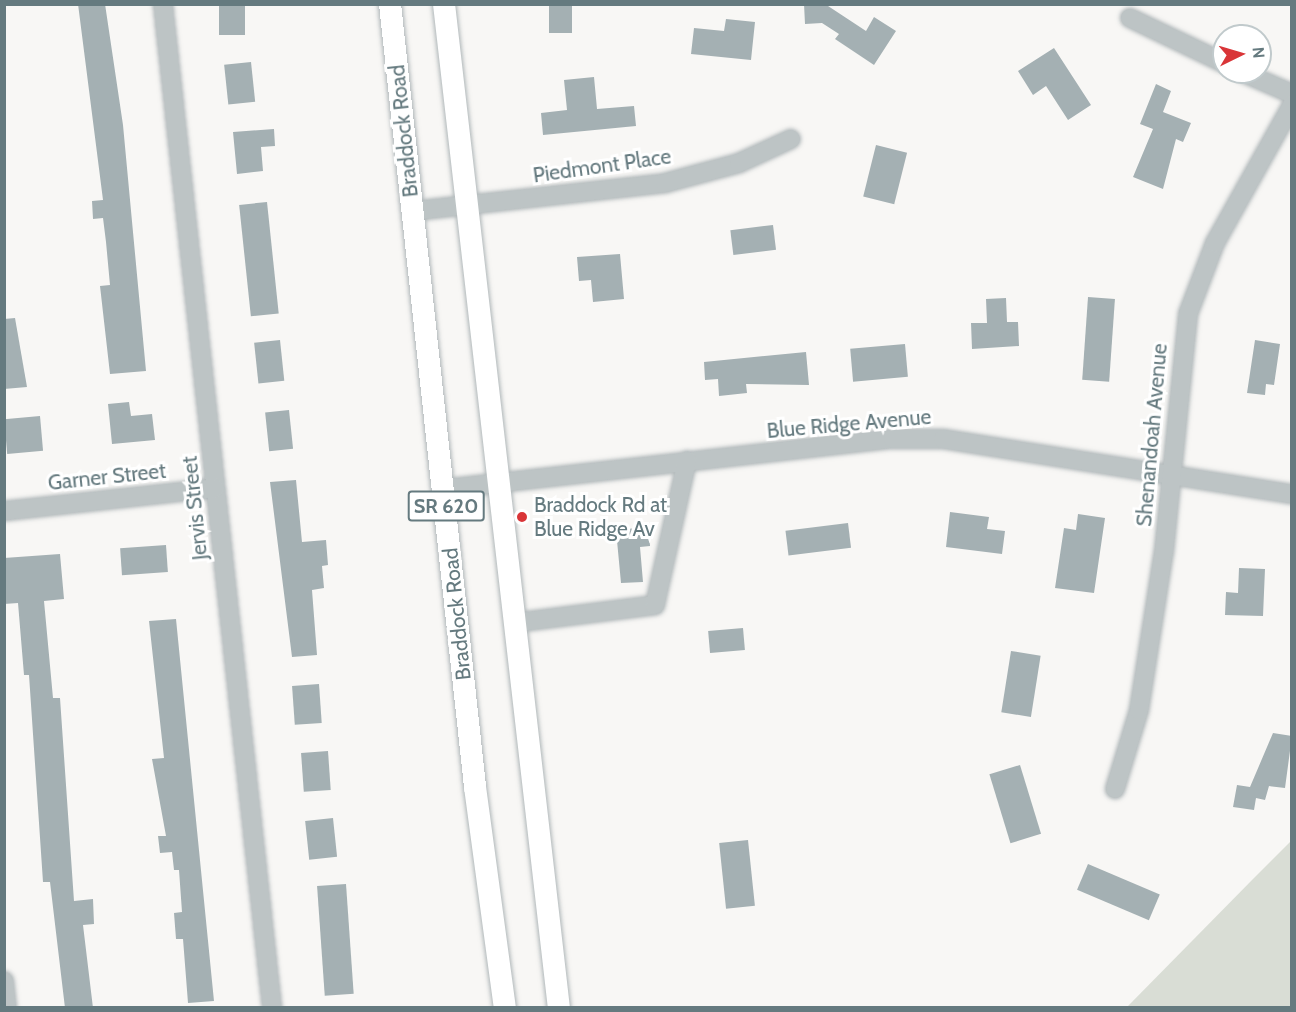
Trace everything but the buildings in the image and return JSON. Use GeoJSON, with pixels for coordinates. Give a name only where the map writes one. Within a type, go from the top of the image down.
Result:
{"type":"FeatureCollection","features":[{"type":"Feature","properties":{"kind":"main road","name":"Braddock Road"},"geometry":{"type":"LineString","coordinates":[[390,4],[476,799],[505,1008]]}},
{"type":"Feature","properties":{"kind":"main road","name":"SR 620"},"geometry":{"type":"LineString","coordinates":[[444,4],[513,624],[559,1008]]}},
{"type":"Feature","properties":{"kind":"street","name":"Jervis Street"},"geometry":{"type":"LineString","coordinates":[[163,4],[272,1008]]}},
{"type":"Feature","properties":{"kind":"street"},"geometry":{"type":"LineString","coordinates":[[1130,18],[1212,57]]}},
{"type":"Feature","properties":{"kind":"street"},"geometry":{"type":"LineString","coordinates":[[1269,84],[1292,94]]}},
{"type":"Feature","properties":{"kind":"street","name":"Shenandoah Avenue"},"geometry":{"type":"LineString","coordinates":[[1115,789],[1139,710],[1172,471],[1181,350],[1200,276],[1292,105]]}},
{"type":"Feature","properties":{"kind":"street","name":"Piedmont Place"},"geometry":{"type":"LineString","coordinates":[[413,211],[664,183],[739,163],[791,140]]}},
{"type":"Feature","properties":{"kind":"street","name":"Blue Ridge Avenue"},"geometry":{"type":"LineString","coordinates":[[444,489],[687,461],[943,439],[1172,471],[1292,494]]}},
{"type":"Feature","properties":{"kind":"street"},"geometry":{"type":"LineString","coordinates":[[513,624],[655,605],[687,461]]}},
{"type":"Feature","properties":{"kind":"street","name":"Garner Street"},"geometry":{"type":"LineString","coordinates":[[4,510],[215,488]]}},
{"type":"Feature","properties":{"kind":"street"},"geometry":{"type":"LineString","coordinates":[[4,981],[8,1008]]}},
{"type":"Feature","properties":{"kind":"shaded area"},"geometry":{"type":"Polygon","coordinates":[[[1291,841],[1291,1007],[1127,1007],[1254,878],[1291,841]]]}},
{"type":"Feature","properties":{"kind":"place","name":"Braddock Rd at Blue Ridge Av"},"geometry":{"type":"Point","coordinates":[522,517]}}]}
